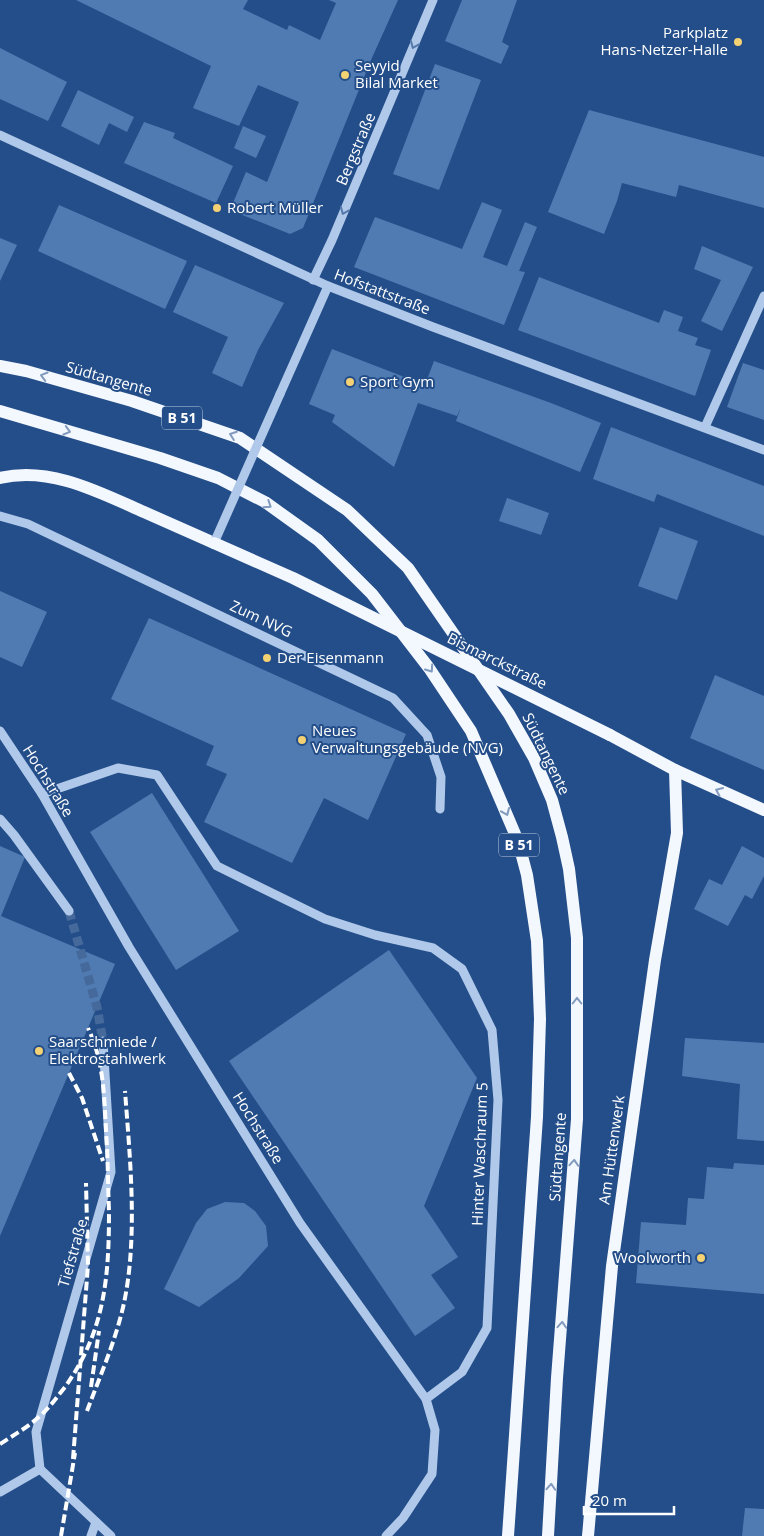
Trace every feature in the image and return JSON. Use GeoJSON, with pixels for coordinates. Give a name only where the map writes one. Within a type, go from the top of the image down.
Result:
{"type":"FeatureCollection","features":[{"type":"Feature","properties":{"kind":"main road","name":"Südtangente"},"geometry":{"type":"LineString","coordinates":[[0,366],[26,371],[132,401],[240,438],[347,510],[408,568],[509,714],[534,758],[552,800],[562,837],[569,869],[577,938],[577,1119],[548,1536]]}},
{"type":"Feature","properties":{"kind":"main road","name":"Südtangente"},"geometry":{"type":"LineString","coordinates":[[0,413],[20,417],[160,458],[218,478],[265,502],[318,540],[372,594],[429,668],[471,731],[518,841],[527,875],[537,941],[540,1019],[537,1117],[508,1536]]}},
{"type":"Feature","properties":{"kind":"main road","name":"Bismarckstraße"},"geometry":{"type":"LineString","coordinates":[[0,478],[10,475],[32,474],[58,478],[98,492],[293,578],[610,735],[675,770],[764,810]]}},
{"type":"Feature","properties":{"kind":"main road","name":"Am Hüttenwerk"},"geometry":{"type":"LineString","coordinates":[[588,1536],[612,1266],[655,960],[677,833],[675,770]]}},
{"type":"Feature","properties":{"kind":"street","name":"Bergstraße"},"geometry":{"type":"LineString","coordinates":[[313,280],[332,240],[433,0]]}},
{"type":"Feature","properties":{"kind":"street","name":"Hofstattstraße"},"geometry":{"type":"LineString","coordinates":[[0,136],[313,280],[432,327],[764,450]]}},
{"type":"Feature","properties":{"kind":"street"},"geometry":{"type":"LineString","coordinates":[[214,543],[328,286]]}},
{"type":"Feature","properties":{"kind":"street"},"geometry":{"type":"LineString","coordinates":[[705,427],[764,296]]}},
{"type":"Feature","properties":{"kind":"street","name":"Zum NVG"},"geometry":{"type":"LineString","coordinates":[[0,516],[28,524],[393,698],[428,735],[441,777],[440,809]]}},
{"type":"Feature","properties":{"kind":"street","name":"Hochstraße"},"geometry":{"type":"LineString","coordinates":[[0,731],[42,794],[129,948],[300,1223],[426,1399],[434,1430],[432,1474],[403,1518],[386,1536]]}},
{"type":"Feature","properties":{"kind":"street","name":"Hinter Waschraum 5"},"geometry":{"type":"LineString","coordinates":[[42,794],[118,768],[157,775],[217,866],[326,919],[375,935],[433,948],[462,969],[492,1030],[498,1100],[487,1328],[462,1372],[426,1399]]}},
{"type":"Feature","properties":{"kind":"street"},"geometry":{"type":"LineString","coordinates":[[0,819],[69,911]]}},
{"type":"Feature","properties":{"kind":"street","name":"Tiefstraße"},"geometry":{"type":"LineString","coordinates":[[40,1470],[36,1432],[111,1172],[103,1041]]}},
{"type":"Feature","properties":{"kind":"street"},"geometry":{"type":"LineString","coordinates":[[0,1492],[40,1470],[111,1536]]}},
{"type":"Feature","properties":{"kind":"street"},"geometry":{"type":"LineString","coordinates":[[91,1536],[96,1522]]}},
{"type":"Feature","properties":{"kind":"building"},"geometry":{"type":"Polygon","coordinates":[[[76,0],[248,0],[243,9],[287,30],[289,25],[320,40],[336,3],[329,0],[398,0],[371,60],[303,228],[290,234],[230,210],[246,172],[267,182],[299,102],[258,85],[239,126],[193,108],[211,66],[76,0]]]}},
{"type":"Feature","properties":{"kind":"building"},"geometry":{"type":"Polygon","coordinates":[[[462,0],[517,0],[502,42],[509,46],[501,64],[445,41],[462,0]]]}},
{"type":"Feature","properties":{"kind":"building"},"geometry":{"type":"Polygon","coordinates":[[[0,48],[67,82],[48,121],[0,99],[0,48]]]}},
{"type":"Feature","properties":{"kind":"building"},"geometry":{"type":"Polygon","coordinates":[[[435,64],[481,80],[439,190],[393,174],[435,64]]]}},
{"type":"Feature","properties":{"kind":"building"},"geometry":{"type":"Polygon","coordinates":[[[78,90],[134,117],[127,132],[109,123],[99,145],[61,126],[78,90]]]}},
{"type":"Feature","properties":{"kind":"building"},"geometry":{"type":"Polygon","coordinates":[[[589,110],[764,157],[764,208],[679,185],[676,197],[622,183],[604,234],[548,212],[589,110]]]}},
{"type":"Feature","properties":{"kind":"building"},"geometry":{"type":"Polygon","coordinates":[[[144,122],[175,133],[173,138],[233,166],[216,203],[124,163],[144,122]]]}},
{"type":"Feature","properties":{"kind":"building"},"geometry":{"type":"Polygon","coordinates":[[[243,126],[266,136],[256,158],[234,148],[243,126]]]}},
{"type":"Feature","properties":{"kind":"building"},"geometry":{"type":"Polygon","coordinates":[[[482,202],[502,210],[483,257],[507,266],[525,222],[537,227],[519,271],[525,272],[504,325],[354,267],[375,217],[462,249],[482,202]]]}},
{"type":"Feature","properties":{"kind":"building"},"geometry":{"type":"Polygon","coordinates":[[[59,205],[187,261],[165,309],[38,251],[59,205]]]}},
{"type":"Feature","properties":{"kind":"building"},"geometry":{"type":"Polygon","coordinates":[[[0,238],[17,245],[0,281],[0,238]]]}},
{"type":"Feature","properties":{"kind":"building"},"geometry":{"type":"Polygon","coordinates":[[[702,246],[753,267],[722,331],[701,321],[721,280],[694,269],[702,246]]]}},
{"type":"Feature","properties":{"kind":"building"},"geometry":{"type":"Polygon","coordinates":[[[195,265],[284,303],[258,350],[242,387],[212,373],[228,337],[173,312],[195,265]]]}},
{"type":"Feature","properties":{"kind":"building"},"geometry":{"type":"Polygon","coordinates":[[[539,277],[659,323],[664,310],[683,317],[678,331],[698,338],[695,345],[711,350],[695,396],[518,330],[539,277]]]}},
{"type":"Feature","properties":{"kind":"building"},"geometry":{"type":"Polygon","coordinates":[[[332,349],[425,385],[434,361],[601,423],[580,472],[456,421],[461,407],[457,416],[418,403],[394,467],[332,422],[335,415],[309,404],[332,349]]]}},
{"type":"Feature","properties":{"kind":"building"},"geometry":{"type":"Polygon","coordinates":[[[743,363],[764,370],[764,420],[727,407],[743,363]]]}},
{"type":"Feature","properties":{"kind":"building"},"geometry":{"type":"Polygon","coordinates":[[[611,427],[764,486],[764,536],[657,494],[654,502],[593,479],[611,427]]]}},
{"type":"Feature","properties":{"kind":"building"},"geometry":{"type":"Polygon","coordinates":[[[507,498],[549,513],[541,535],[499,521],[507,498]]]}},
{"type":"Feature","properties":{"kind":"building"},"geometry":{"type":"Polygon","coordinates":[[[660,527],[698,541],[677,600],[638,586],[660,527]]]}},
{"type":"Feature","properties":{"kind":"building"},"geometry":{"type":"Polygon","coordinates":[[[0,591],[47,612],[22,667],[0,657],[0,591]]]}},
{"type":"Feature","properties":{"kind":"building","name":"Neues Verwaltungsgebäude (NVG)"},"geometry":{"type":"Polygon","coordinates":[[[149,618],[406,734],[368,820],[324,798],[292,863],[204,822],[227,774],[206,765],[214,746],[111,699],[149,618]]]}},
{"type":"Feature","properties":{"kind":"building"},"geometry":{"type":"Polygon","coordinates":[[[715,675],[764,696],[764,770],[690,738],[715,675]]]}},
{"type":"Feature","properties":{"kind":"building"},"geometry":{"type":"Polygon","coordinates":[[[152,793],[239,931],[176,970],[90,832],[152,793]]]}},
{"type":"Feature","properties":{"kind":"building","name":"Saarschmiede / Elektrostahlwerk"},"geometry":{"type":"Polygon","coordinates":[[[0,846],[25,857],[1,916],[115,964],[0,1236],[0,846]]]}},
{"type":"Feature","properties":{"kind":"building"},"geometry":{"type":"Polygon","coordinates":[[[742,846],[764,858],[764,876],[752,899],[745,895],[728,926],[694,909],[709,879],[722,885],[742,846]]]}},
{"type":"Feature","properties":{"kind":"building"},"geometry":{"type":"Polygon","coordinates":[[[389,950],[477,1078],[424,1206],[458,1257],[431,1275],[455,1308],[415,1336],[229,1061],[389,950]]]}},
{"type":"Feature","properties":{"kind":"building"},"geometry":{"type":"Polygon","coordinates":[[[685,1038],[764,1043],[764,1141],[737,1139],[740,1084],[682,1076],[685,1038]]]}},
{"type":"Feature","properties":{"kind":"building","name":"Woolworth"},"geometry":{"type":"Polygon","coordinates":[[[734,1163],[764,1165],[764,1294],[636,1283],[641,1222],[686,1225],[688,1198],[704,1199],[707,1167],[733,1169],[734,1163]]]}},
{"type":"Feature","properties":{"kind":"building"},"geometry":{"type":"Polygon","coordinates":[[[225,1202],[244,1203],[255,1211],[266,1226],[268,1246],[239,1278],[199,1307],[164,1289],[196,1223],[207,1209],[225,1202]]]}},
{"type":"Feature","properties":{"kind":"building"},"geometry":{"type":"Polygon","coordinates":[[[745,1508],[764,1509],[764,1536],[742,1536],[745,1508]]]}},
{"type":"Feature","properties":{"kind":"tunnel"},"geometry":{"type":"LineString","coordinates":[[69,911],[97,1007],[103,1041]]}},
{"type":"Feature","properties":{"kind":"railway"},"geometry":{"type":"LineString","coordinates":[[0,1444],[40,1416],[65,1387],[89,1345],[102,1303],[106,1281],[109,1235],[107,1147],[101,1071],[94,1042],[88,1028]]}},
{"type":"Feature","properties":{"kind":"railway"},"geometry":{"type":"LineString","coordinates":[[69,1073],[82,1098],[103,1161]]}},
{"type":"Feature","properties":{"kind":"railway"},"geometry":{"type":"LineString","coordinates":[[87,1411],[117,1331],[128,1277],[131,1251],[132,1197],[125,1091]]}},
{"type":"Feature","properties":{"kind":"railway"},"geometry":{"type":"LineString","coordinates":[[73,1459],[88,1265],[86,1183]]}},
{"type":"Feature","properties":{"kind":"railway"},"geometry":{"type":"LineString","coordinates":[[91,1387],[99,1331]]}},
{"type":"Feature","properties":{"kind":"railway"},"geometry":{"type":"LineString","coordinates":[[61,1536],[75,1453]]}},
{"type":"Feature","properties":{"kind":"place","name":"Parkplatz Hans-Netzer-Halle"},"geometry":{"type":"Point","coordinates":[738,42]}},
{"type":"Feature","properties":{"kind":"place","name":"Seyyid Bilal Market"},"geometry":{"type":"Point","coordinates":[345,75]}},
{"type":"Feature","properties":{"kind":"place","name":"Robert Müller"},"geometry":{"type":"Point","coordinates":[217,208]}},
{"type":"Feature","properties":{"kind":"place","name":"Sport Gym"},"geometry":{"type":"Point","coordinates":[350,382]}},
{"type":"Feature","properties":{"kind":"place","name":"Der Eisenmann"},"geometry":{"type":"Point","coordinates":[267,658]}},
{"type":"Feature","properties":{"kind":"place","name":"Neues Verwaltungsgebäude (NVG)"},"geometry":{"type":"Point","coordinates":[302,740]}},
{"type":"Feature","properties":{"kind":"place","name":"Saarschmiede / Elektrostahlwerk"},"geometry":{"type":"Point","coordinates":[39,1051]}},
{"type":"Feature","properties":{"kind":"place","name":"Woolworth"},"geometry":{"type":"Point","coordinates":[701,1258]}}]}
